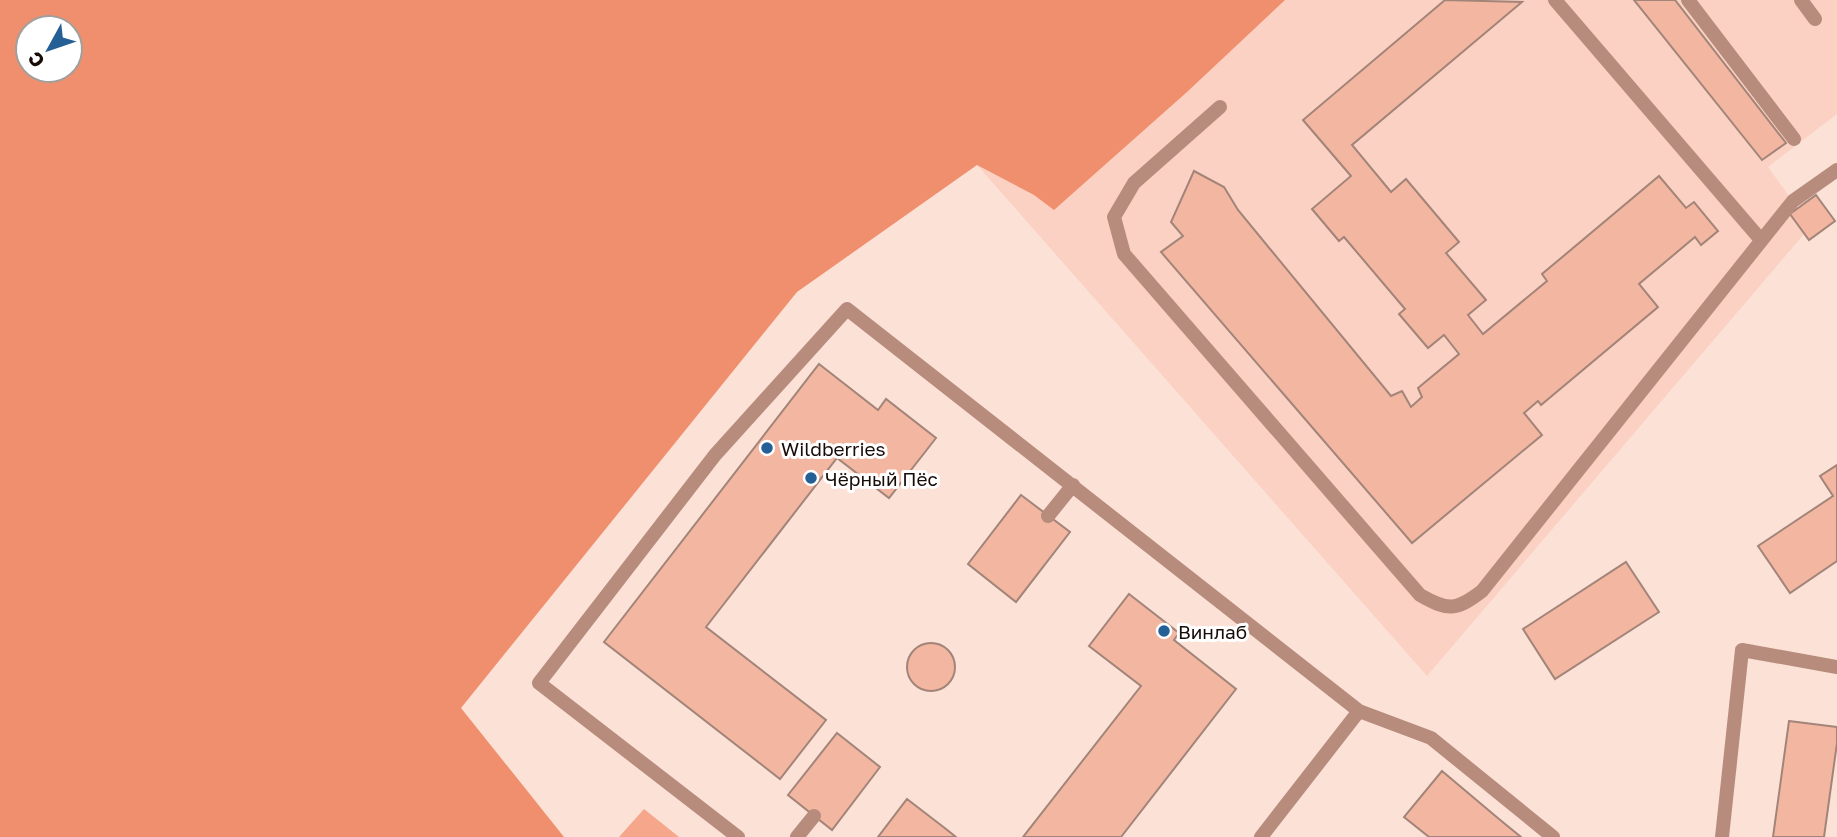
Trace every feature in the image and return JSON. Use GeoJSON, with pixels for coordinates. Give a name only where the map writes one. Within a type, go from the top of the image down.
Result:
{"type":"FeatureCollection","features":[{"type":"Feature","properties":{"kind":"lane"},"geometry":{"type":"LineString","coordinates":[[1555,0],[1762,240]]}},
{"type":"Feature","properties":{"kind":"lane"},"geometry":{"type":"LineString","coordinates":[[1688,0],[1794,139]]}},
{"type":"Feature","properties":{"kind":"lane"},"geometry":{"type":"LineString","coordinates":[[1801,0],[1815,19]]}},
{"type":"Feature","properties":{"kind":"lane"},"geometry":{"type":"LineString","coordinates":[[1220,107],[1134,183],[1114,217],[1124,254],[1419,595],[1443,608],[1466,603],[1482,591],[1793,201],[1837,170]]}},
{"type":"Feature","properties":{"kind":"lane"},"geometry":{"type":"LineString","coordinates":[[738,837],[539,682],[715,455],[847,309],[1359,711],[1431,738],[1553,837]]}},
{"type":"Feature","properties":{"kind":"lane"},"geometry":{"type":"LineString","coordinates":[[1048,516],[1073,485]]}},
{"type":"Feature","properties":{"kind":"lane"},"geometry":{"type":"LineString","coordinates":[[1722,837],[1742,650],[1837,667]]}},
{"type":"Feature","properties":{"kind":"lane"},"geometry":{"type":"LineString","coordinates":[[1261,837],[1359,711]]}},
{"type":"Feature","properties":{"kind":"lane"},"geometry":{"type":"LineString","coordinates":[[797,837],[814,816]]}},
{"type":"Feature","properties":{"kind":"shaded area"},"geometry":{"type":"Polygon","coordinates":[[[0,0],[1285,0],[1187,92],[1054,210],[1034,195],[977,165],[797,292],[461,708],[564,837],[0,837],[0,0]]]}},
{"type":"Feature","properties":{"kind":"shaded area"},"geometry":{"type":"Polygon","coordinates":[[[1170,0],[1837,0],[1837,114],[1768,167],[1798,208],[1790,214],[1804,234],[1427,676],[977,165],[1170,0]]]}},
{"type":"Feature","properties":{"kind":"shaded area"},"geometry":{"type":"Polygon","coordinates":[[[644,809],[679,837],[619,837],[644,809]]]}},
{"type":"Feature","properties":{"kind":"building"},"geometry":{"type":"Polygon","coordinates":[[[1445,0],[1522,2],[1352,145],[1391,192],[1406,179],[1459,242],[1446,253],[1486,300],[1468,315],[1483,334],[1547,281],[1542,274],[1659,176],[1686,208],[1694,202],[1718,231],[1701,245],[1695,237],[1639,284],[1658,307],[1541,405],[1538,401],[1524,413],[1542,435],[1412,543],[1161,252],[1183,236],[1171,222],[1194,171],[1224,187],[1238,210],[1391,396],[1402,391],[1411,407],[1422,397],[1418,388],[1459,354],[1444,335],[1428,348],[1399,314],[1405,309],[1344,237],[1339,241],[1312,209],[1351,176],[1303,120],[1445,0]]]}},
{"type":"Feature","properties":{"kind":"building"},"geometry":{"type":"Polygon","coordinates":[[[1634,0],[1675,0],[1786,143],[1762,160],[1634,0]]]}},
{"type":"Feature","properties":{"kind":"building"},"geometry":{"type":"Polygon","coordinates":[[[1816,195],[1835,221],[1809,240],[1790,214],[1816,195]]]}},
{"type":"Feature","properties":{"kind":"building"},"geometry":{"type":"Polygon","coordinates":[[[819,364],[878,410],[886,399],[936,438],[889,498],[837,458],[706,627],[826,720],[780,779],[604,642],[819,364]]]}},
{"type":"Feature","properties":{"kind":"building"},"geometry":{"type":"Polygon","coordinates":[[[1837,465],[1837,561],[1790,593],[1758,546],[1833,496],[1820,476],[1837,465]]]}},
{"type":"Feature","properties":{"kind":"building"},"geometry":{"type":"Polygon","coordinates":[[[1021,495],[1070,532],[1016,602],[968,564],[1021,495]]]}},
{"type":"Feature","properties":{"kind":"building"},"geometry":{"type":"Polygon","coordinates":[[[1626,562],[1659,612],[1555,679],[1523,629],[1626,562]]]}},
{"type":"Feature","properties":{"kind":"building"},"geometry":{"type":"Polygon","coordinates":[[[1129,594],[1179,633],[1174,640],[1236,689],[1121,837],[1023,837],[1141,686],[1089,646],[1129,594]]]}},
{"type":"Feature","properties":{"kind":"building"},"geometry":{"type":"Polygon","coordinates":[[[931,643],[948,650],[955,667],[948,684],[931,691],[914,684],[907,667],[914,650],[931,643]]]}},
{"type":"Feature","properties":{"kind":"building"},"geometry":{"type":"Polygon","coordinates":[[[1789,721],[1837,727],[1824,837],[1773,837],[1789,721]]]}},
{"type":"Feature","properties":{"kind":"building"},"geometry":{"type":"Polygon","coordinates":[[[837,733],[880,767],[832,830],[788,795],[837,733]]]}},
{"type":"Feature","properties":{"kind":"building"},"geometry":{"type":"Polygon","coordinates":[[[1442,771],[1521,837],[1429,837],[1404,817],[1442,771]]]}},
{"type":"Feature","properties":{"kind":"building"},"geometry":{"type":"Polygon","coordinates":[[[907,799],[946,829],[956,837],[878,837],[907,799]]]}},
{"type":"Feature","properties":{"kind":"place","name":"Wildberries"},"geometry":{"type":"Point","coordinates":[767,448]}},
{"type":"Feature","properties":{"kind":"place","name":"Чёрный Пёс"},"geometry":{"type":"Point","coordinates":[811,478]}},
{"type":"Feature","properties":{"kind":"place","name":"Винлаб"},"geometry":{"type":"Point","coordinates":[1164,631]}}]}
